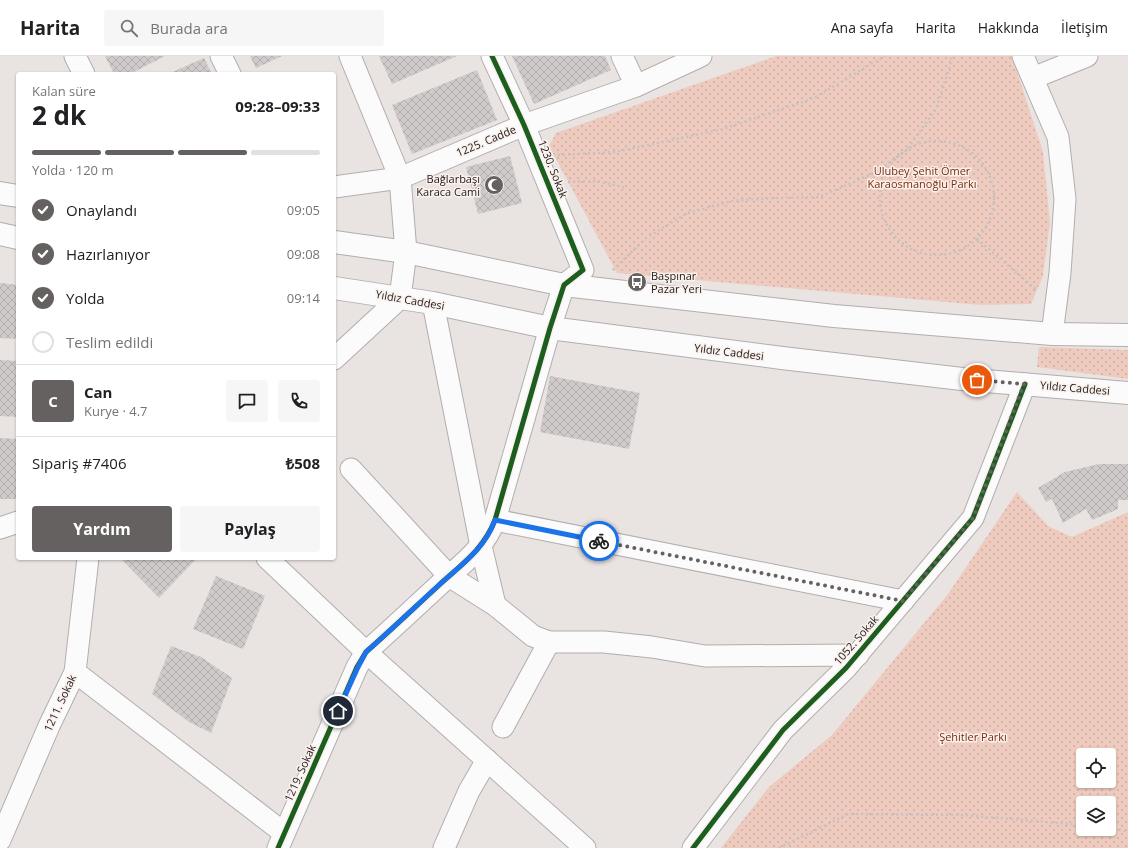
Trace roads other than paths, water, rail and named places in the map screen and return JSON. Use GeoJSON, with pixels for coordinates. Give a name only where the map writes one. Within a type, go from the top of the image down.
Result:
{"type":"FeatureCollection","features":[{"type":"Feature","properties":{"kind":"main road"},"geometry":{"type":"LineString","coordinates":[[0,193],[16,196]]}},
{"type":"Feature","properties":{"kind":"main road"},"geometry":{"type":"LineString","coordinates":[[0,234],[16,238]]}},
{"type":"Feature","properties":{"kind":"main road"},"geometry":{"type":"LineString","coordinates":[[336,242],[406,252],[564,285],[594,289],[834,316],[1052,334],[1128,335]]}},
{"type":"Feature","properties":{"kind":"main road","name":"Yıldız Caddesi"},"geometry":{"type":"LineString","coordinates":[[336,288],[433,303],[550,328],[782,358],[962,379],[1128,393]]}},
{"type":"Feature","properties":{"kind":"street"},"geometry":{"type":"LineString","coordinates":[[75,56],[83,72]]}},
{"type":"Feature","properties":{"kind":"street"},"geometry":{"type":"LineString","coordinates":[[221,56],[229,72]]}},
{"type":"Feature","properties":{"kind":"street"},"geometry":{"type":"LineString","coordinates":[[336,356],[400,298],[406,252],[400,178],[350,56]]}},
{"type":"Feature","properties":{"kind":"street","name":"1230. Sokak"},"geometry":{"type":"LineString","coordinates":[[492,56],[524,125],[583,270],[564,285]]}},
{"type":"Feature","properties":{"kind":"street"},"geometry":{"type":"LineString","coordinates":[[622,56],[636,86]]}},
{"type":"Feature","properties":{"kind":"street","name":"1225. Cadde"},"geometry":{"type":"LineString","coordinates":[[336,187],[400,178],[524,125],[636,86],[701,56]]}},
{"type":"Feature","properties":{"kind":"street"},"geometry":{"type":"LineString","coordinates":[[1023,56],[1058,137],[1065,199],[1062,249],[1052,334]]}},
{"type":"Feature","properties":{"kind":"street"},"geometry":{"type":"LineString","coordinates":[[1033,78],[1087,56]]}},
{"type":"Feature","properties":{"kind":"street","name":"1219. Sokak"},"geometry":{"type":"LineString","coordinates":[[281,840],[366,652],[464,564],[490,534],[564,285]]}},
{"type":"Feature","properties":{"kind":"street"},"geometry":{"type":"LineString","coordinates":[[433,303],[481,546],[495,605]]}},
{"type":"Feature","properties":{"kind":"street","name":"1052. Sokak"},"geometry":{"type":"LineString","coordinates":[[693,848],[783,730],[846,668],[973,518],[1024,384]]}},
{"type":"Feature","properties":{"kind":"street"},"geometry":{"type":"LineString","coordinates":[[351,469],[449,576],[495,605],[533,636],[550,642],[604,642],[652,647],[705,656],[858,654]]}},
{"type":"Feature","properties":{"kind":"street"},"geometry":{"type":"LineString","coordinates":[[495,520],[903,601]]}},
{"type":"Feature","properties":{"kind":"street"},"geometry":{"type":"LineString","coordinates":[[0,528],[16,523]]}},
{"type":"Feature","properties":{"kind":"street","name":"1211. Sokak"},"geometry":{"type":"LineString","coordinates":[[0,840],[49,726],[75,672],[88,560]]}},
{"type":"Feature","properties":{"kind":"street"},"geometry":{"type":"LineString","coordinates":[[268,560],[366,652],[585,848]]}},
{"type":"Feature","properties":{"kind":"street"},"geometry":{"type":"LineString","coordinates":[[503,727],[550,642]]}},
{"type":"Feature","properties":{"kind":"street"},"geometry":{"type":"LineString","coordinates":[[75,672],[281,840]]}},
{"type":"Feature","properties":{"kind":"street"},"geometry":{"type":"LineString","coordinates":[[444,848],[469,791],[487,760]]}},
{"type":"Feature","properties":{"kind":"place","name":"Bağlarbaşı Karaca Cami"},"geometry":{"type":"Point","coordinates":[494,185]}},
{"type":"Feature","properties":{"kind":"place","name":"Başpınar Pazar Yeri"},"geometry":{"type":"Point","coordinates":[637,282]}},
{"type":"Feature","properties":{"kind":"park label","name":"Ulubey Şehit Ömer Karaosmanoğlu Parkı"},"geometry":{"type":"Point","coordinates":[922,177]}},
{"type":"Feature","properties":{"kind":"park label","name":"Şehitler Parkı"},"geometry":{"type":"Point","coordinates":[973,737]}}]}
